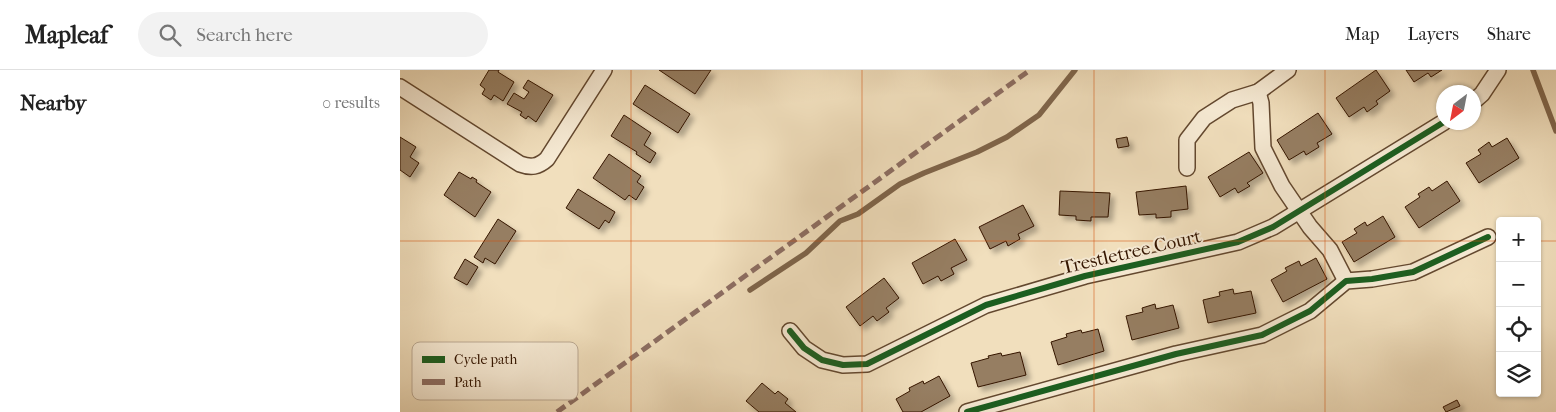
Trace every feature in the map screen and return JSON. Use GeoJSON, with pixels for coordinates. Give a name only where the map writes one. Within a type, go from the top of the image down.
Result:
{"type":"FeatureCollection","features":[{"type":"Feature","properties":{"kind":"street"},"geometry":{"type":"LineString","coordinates":[[400,87],[520,164],[529,167],[541,164],[548,159],[604,70]]}},
{"type":"Feature","properties":{"kind":"street"},"geometry":{"type":"LineString","coordinates":[[1187,168],[1187,140],[1204,118],[1232,100],[1258,92],[1288,70]]}},
{"type":"Feature","properties":{"kind":"street"},"geometry":{"type":"LineString","coordinates":[[1481,95],[1496,71]]}},
{"type":"Feature","properties":{"kind":"street"},"geometry":{"type":"LineString","coordinates":[[1258,92],[1261,103],[1263,148],[1282,186],[1310,228],[1330,250],[1346,281]]}},
{"type":"Feature","properties":{"kind":"street","name":"Trestletree Court"},"geometry":{"type":"LineString","coordinates":[[790,331],[804,348],[822,360],[843,365],[867,364],[986,305],[1086,276],[1238,242],[1273,227],[1436,127]]}},
{"type":"Feature","properties":{"kind":"street"},"geometry":{"type":"LineString","coordinates":[[967,412],[1176,354],[1262,335],[1310,311],[1346,281],[1413,272],[1488,237]]}},
{"type":"Feature","properties":{"kind":"building"},"geometry":{"type":"Polygon","coordinates":[[[489,70],[499,70],[498,72],[514,82],[503,101],[494,95],[491,100],[482,94],[485,89],[480,85],[489,70]]]}},
{"type":"Feature","properties":{"kind":"building"},"geometry":{"type":"Polygon","coordinates":[[[659,70],[711,70],[695,94],[659,70]]]}},
{"type":"Feature","properties":{"kind":"building"},"geometry":{"type":"Polygon","coordinates":[[[1376,70],[1390,91],[1376,101],[1378,104],[1367,112],[1364,107],[1349,117],[1336,98],[1376,70]]]}},
{"type":"Feature","properties":{"kind":"building"},"geometry":{"type":"Polygon","coordinates":[[[1406,70],[1442,70],[1431,77],[1428,73],[1414,82],[1406,70]]]}},
{"type":"Feature","properties":{"kind":"building"},"geometry":{"type":"Polygon","coordinates":[[[528,80],[553,95],[536,122],[528,116],[526,119],[520,115],[522,112],[507,104],[514,93],[524,99],[529,92],[523,88],[528,80]]]}},
{"type":"Feature","properties":{"kind":"building"},"geometry":{"type":"Polygon","coordinates":[[[645,85],[690,114],[678,133],[633,104],[645,85]]]}},
{"type":"Feature","properties":{"kind":"building"},"geometry":{"type":"Polygon","coordinates":[[[1318,113],[1332,134],[1317,143],[1319,147],[1306,155],[1304,151],[1289,160],[1277,140],[1318,113]]]}},
{"type":"Feature","properties":{"kind":"building"},"geometry":{"type":"Polygon","coordinates":[[[624,115],[651,133],[644,145],[656,153],[650,163],[636,154],[637,152],[611,136],[624,115]]]}},
{"type":"Feature","properties":{"kind":"building"},"geometry":{"type":"Polygon","coordinates":[[[400,137],[416,147],[410,157],[419,163],[410,177],[400,170],[400,137]]]}},
{"type":"Feature","properties":{"kind":"building"},"geometry":{"type":"Polygon","coordinates":[[[1127,137],[1129,146],[1118,148],[1116,139],[1127,137]]]}},
{"type":"Feature","properties":{"kind":"building"},"geometry":{"type":"Polygon","coordinates":[[[1507,138],[1519,158],[1479,183],[1466,163],[1481,154],[1478,150],[1489,142],[1492,147],[1507,138]]]}},
{"type":"Feature","properties":{"kind":"building"},"geometry":{"type":"Polygon","coordinates":[[[1249,152],[1263,173],[1247,183],[1250,186],[1238,193],[1235,188],[1220,197],[1208,177],[1249,152]]]}},
{"type":"Feature","properties":{"kind":"building"},"geometry":{"type":"Polygon","coordinates":[[[609,154],[641,176],[637,182],[644,187],[636,200],[629,195],[625,200],[593,178],[609,154]]]}},
{"type":"Feature","properties":{"kind":"building"},"geometry":{"type":"Polygon","coordinates":[[[459,172],[471,179],[472,177],[477,180],[476,182],[491,192],[475,217],[444,195],[459,172]]]}},
{"type":"Feature","properties":{"kind":"building"},"geometry":{"type":"Polygon","coordinates":[[[1447,181],[1460,201],[1419,228],[1405,207],[1420,197],[1418,194],[1429,187],[1432,191],[1447,181]]]}},
{"type":"Feature","properties":{"kind":"building"},"geometry":{"type":"Polygon","coordinates":[[[1186,186],[1188,209],[1171,211],[1171,217],[1156,218],[1156,214],[1139,215],[1136,192],[1186,186]]]}},
{"type":"Feature","properties":{"kind":"building"},"geometry":{"type":"Polygon","coordinates":[[[578,189],[615,212],[609,223],[605,220],[599,229],[566,208],[578,189]]]}},
{"type":"Feature","properties":{"kind":"building"},"geometry":{"type":"Polygon","coordinates":[[[1060,191],[1110,193],[1108,217],[1091,217],[1091,221],[1076,220],[1076,216],[1059,215],[1060,191]]]}},
{"type":"Feature","properties":{"kind":"building"},"geometry":{"type":"Polygon","coordinates":[[[1023,205],[1034,226],[1018,234],[1020,239],[1008,246],[1006,241],[990,249],[979,227],[1023,205]]]}},
{"type":"Feature","properties":{"kind":"building"},"geometry":{"type":"Polygon","coordinates":[[[1383,216],[1395,237],[1354,262],[1342,242],[1357,233],[1354,229],[1365,222],[1367,226],[1383,216]]]}},
{"type":"Feature","properties":{"kind":"building"},"geometry":{"type":"Polygon","coordinates":[[[498,219],[516,231],[495,264],[485,258],[483,263],[474,257],[498,219]]]}},
{"type":"Feature","properties":{"kind":"building"},"geometry":{"type":"Polygon","coordinates":[[[955,239],[967,260],[951,268],[954,274],[941,281],[938,276],[923,284],[912,263],[955,239]]]}},
{"type":"Feature","properties":{"kind":"building"},"geometry":{"type":"Polygon","coordinates":[[[1316,258],[1327,279],[1283,302],[1271,280],[1287,271],[1285,268],[1299,261],[1301,266],[1316,258]]]}},
{"type":"Feature","properties":{"kind":"building"},"geometry":{"type":"Polygon","coordinates":[[[465,259],[478,267],[467,285],[454,278],[465,259]]]}},
{"type":"Feature","properties":{"kind":"building"},"geometry":{"type":"Polygon","coordinates":[[[884,278],[899,298],[886,308],[889,312],[877,321],[873,316],[860,326],[846,307],[884,278]]]}},
{"type":"Feature","properties":{"kind":"building"},"geometry":{"type":"Polygon","coordinates":[[[1233,289],[1234,294],[1251,291],[1256,313],[1208,323],[1203,300],[1220,296],[1219,292],[1233,289]]]}},
{"type":"Feature","properties":{"kind":"building"},"geometry":{"type":"Polygon","coordinates":[[[1155,304],[1156,309],[1173,305],[1179,328],[1132,340],[1126,316],[1143,312],[1142,308],[1155,304]]]}},
{"type":"Feature","properties":{"kind":"building"},"geometry":{"type":"Polygon","coordinates":[[[1098,329],[1104,351],[1058,365],[1051,342],[1067,337],[1066,334],[1081,330],[1082,333],[1098,329]]]}},
{"type":"Feature","properties":{"kind":"building"},"geometry":{"type":"Polygon","coordinates":[[[1020,352],[1026,375],[978,387],[971,363],[1001,353],[1002,356],[1020,352]]]}},
{"type":"Feature","properties":{"kind":"building"},"geometry":{"type":"Polygon","coordinates":[[[939,376],[950,396],[921,412],[903,412],[896,399],[910,391],[909,388],[923,381],[924,384],[939,376]]]}},
{"type":"Feature","properties":{"kind":"building"},"geometry":{"type":"Polygon","coordinates":[[[762,383],[775,394],[778,391],[788,399],[785,403],[796,412],[759,412],[746,401],[762,383]]]}},
{"type":"Feature","properties":{"kind":"building"},"geometry":{"type":"Polygon","coordinates":[[[1457,400],[1460,406],[1446,412],[1443,407],[1457,400]]]}},
{"type":"Feature","properties":{"kind":"waterway"},"geometry":{"type":"LineString","coordinates":[[750,290],[806,253],[840,221],[858,214],[900,184],[977,152],[1007,137],[1039,115],[1075,70]]}},
{"type":"Feature","properties":{"kind":"waterway"},"geometry":{"type":"LineString","coordinates":[[1533,70],[1556,131]]}},
{"type":"Feature","properties":{"kind":"marked path"},"geometry":{"type":"LineString","coordinates":[[578,397],[1030,70]]}},
{"type":"Feature","properties":{"kind":"marked path"},"geometry":{"type":"LineString","coordinates":[[557,412],[574,400]]}},
{"type":"Feature","properties":{"kind":"cycle path"},"geometry":{"type":"LineString","coordinates":[[790,331],[804,348],[822,360],[843,365],[867,364],[986,305],[1085,276],[1238,242],[1273,227],[1436,127]]}},
{"type":"Feature","properties":{"kind":"cycle path"},"geometry":{"type":"LineString","coordinates":[[967,412],[1176,354],[1262,335],[1310,311],[1346,281],[1413,272],[1488,237]]}}]}
